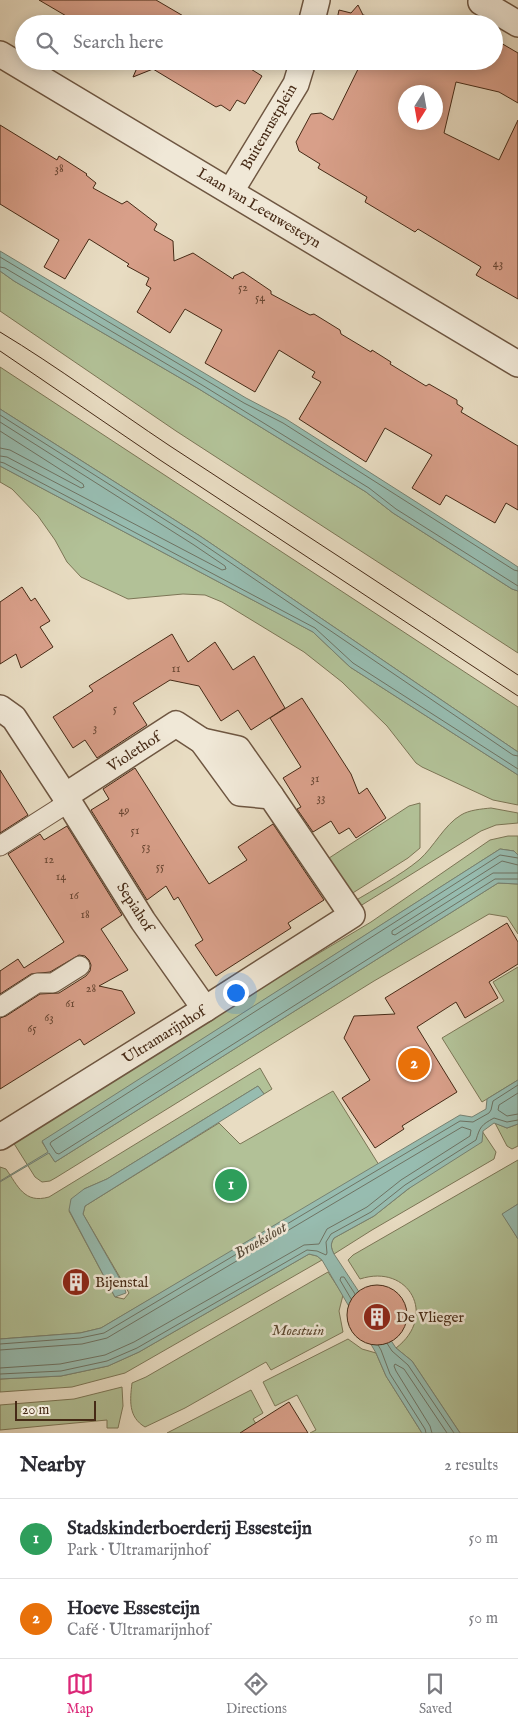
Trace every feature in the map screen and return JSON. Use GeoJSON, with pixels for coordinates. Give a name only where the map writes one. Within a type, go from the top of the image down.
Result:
{"type":"FeatureCollection","features":[{"type":"Feature","properties":{"kind":"street"},"geometry":{"type":"LineString","coordinates":[[313,15],[317,0]]}},
{"type":"Feature","properties":{"kind":"street"},"geometry":{"type":"LineString","coordinates":[[478,1],[502,15]]}},
{"type":"Feature","properties":{"kind":"street"},"geometry":{"type":"LineString","coordinates":[[503,15],[518,24]]}},
{"type":"Feature","properties":{"kind":"street","name":"Laan van Leeuwesteyn"},"geometry":{"type":"LineString","coordinates":[[0,54],[15,63]]}},
{"type":"Feature","properties":{"kind":"street","name":"Laan van Leeuwesteyn"},"geometry":{"type":"LineString","coordinates":[[27,70],[518,364]]}},
{"type":"Feature","properties":{"kind":"street","name":"Buitenrustplein"},"geometry":{"type":"LineString","coordinates":[[231,191],[296,84],[300,70]]}},
{"type":"Feature","properties":{"kind":"street","name":"Sepiahof"},"geometry":{"type":"LineString","coordinates":[[0,708],[14,718],[143,921],[205,1009]]}},
{"type":"Feature","properties":{"kind":"street","name":"Violethof"},"geometry":{"type":"LineString","coordinates":[[67,799],[176,724],[202,741],[240,792],[271,796],[352,915]]}},
{"type":"Feature","properties":{"kind":"street"},"geometry":{"type":"LineString","coordinates":[[0,846],[67,799]]}},
{"type":"Feature","properties":{"kind":"street","name":"Ultramarijnhof"},"geometry":{"type":"LineString","coordinates":[[0,1137],[352,915]]}},
{"type":"Feature","properties":{"kind":"street"},"geometry":{"type":"LineString","coordinates":[[0,1007],[37,984],[53,983],[80,966]]}},
{"type":"Feature","properties":{"kind":"green space"},"geometry":{"type":"Polygon","coordinates":[[[0,271],[199,389],[366,492],[393,513],[518,591],[518,653],[176,431],[0,311],[0,271]]]}},
{"type":"Feature","properties":{"kind":"green space"},"geometry":{"type":"Polygon","coordinates":[[[0,367],[518,707],[518,752],[200,536],[0,409],[0,367]]]}},
{"type":"Feature","properties":{"kind":"green space"},"geometry":{"type":"Polygon","coordinates":[[[0,466],[313,632],[350,667],[518,775],[518,805],[493,800],[416,763],[387,726],[342,682],[304,652],[222,602],[205,595],[183,594],[128,599],[81,577],[67,562],[55,540],[38,516],[12,489],[0,482],[0,466]]]}},
{"type":"Feature","properties":{"kind":"green space"},"geometry":{"type":"Polygon","coordinates":[[[420,803],[420,848],[408,858],[348,896],[326,860],[409,806],[420,803]]]}},
{"type":"Feature","properties":{"kind":"green space"},"geometry":{"type":"Polygon","coordinates":[[[491,808],[518,813],[518,823],[496,825],[481,831],[357,908],[353,902],[412,866],[455,819],[468,812],[491,808]]]}},
{"type":"Feature","properties":{"kind":"green space"},"geometry":{"type":"Polygon","coordinates":[[[518,836],[518,855],[514,851],[500,849],[42,1142],[55,1162],[498,883],[518,884],[518,934],[507,917],[489,914],[374,981],[57,1177],[50,1181],[42,1182],[35,1177],[13,1142],[222,1011],[371,922],[490,840],[518,836]]]}},
{"type":"Feature","properties":{"kind":"green space"},"geometry":{"type":"Polygon","coordinates":[[[518,967],[518,1080],[482,1102],[442,1038],[504,1001],[493,982],[518,967]]]}},
{"type":"Feature","properties":{"kind":"green space"},"geometry":{"type":"Polygon","coordinates":[[[260,1068],[272,1089],[264,1094],[258,1086],[107,1179],[84,1189],[69,1211],[115,1297],[124,1299],[129,1293],[83,1214],[85,1206],[219,1123],[240,1144],[333,1091],[379,1165],[101,1328],[80,1333],[0,1339],[0,1167],[6,1169],[18,1187],[28,1196],[40,1199],[49,1197],[260,1068]]]}},
{"type":"Feature","properties":{"kind":"green space"},"geometry":{"type":"Polygon","coordinates":[[[495,1123],[507,1128],[518,1124],[518,1146],[512,1149],[507,1146],[495,1123]]]}},
{"type":"Feature","properties":{"kind":"green space"},"geometry":{"type":"Polygon","coordinates":[[[482,1131],[496,1152],[494,1159],[334,1254],[331,1246],[334,1238],[374,1216],[482,1131]]]}},
{"type":"Feature","properties":{"kind":"green space"},"geometry":{"type":"Polygon","coordinates":[[[518,1160],[518,1204],[503,1214],[518,1239],[518,1433],[460,1433],[412,1361],[396,1348],[409,1335],[415,1321],[416,1308],[412,1295],[404,1285],[392,1279],[377,1276],[360,1279],[348,1260],[353,1255],[518,1160]]]}},
{"type":"Feature","properties":{"kind":"green space"},"geometry":{"type":"Polygon","coordinates":[[[309,1254],[317,1256],[322,1260],[125,1373],[72,1387],[0,1392],[0,1379],[61,1376],[108,1366],[139,1352],[309,1254]]]}},
{"type":"Feature","properties":{"kind":"green space","name":"Moestuin"},"geometry":{"type":"Polygon","coordinates":[[[328,1272],[343,1295],[339,1311],[343,1332],[271,1370],[266,1362],[185,1408],[145,1427],[139,1423],[131,1408],[132,1383],[146,1377],[328,1272]]]}},
{"type":"Feature","properties":{"kind":"green space"},"geometry":{"type":"Polygon","coordinates":[[[348,1339],[362,1349],[376,1353],[386,1376],[422,1433],[310,1433],[316,1430],[297,1395],[275,1406],[263,1382],[348,1339]]]}},
{"type":"Feature","properties":{"kind":"green space"},"geometry":{"type":"Polygon","coordinates":[[[122,1387],[123,1406],[118,1428],[107,1428],[107,1420],[0,1430],[0,1405],[74,1399],[122,1387]]]}},
{"type":"Feature","properties":{"kind":"green space"},"geometry":{"type":"Polygon","coordinates":[[[251,1390],[263,1413],[253,1419],[262,1433],[167,1433],[251,1390]]]}},
{"type":"Feature","properties":{"kind":"water"},"geometry":{"type":"Polygon","coordinates":[[[0,251],[246,398],[286,419],[509,561],[518,567],[518,591],[393,513],[366,492],[199,389],[14,281],[0,271],[0,251]]]}},
{"type":"Feature","properties":{"kind":"water"},"geometry":{"type":"Polygon","coordinates":[[[0,409],[200,536],[518,752],[518,775],[350,667],[313,632],[0,466],[0,409]]]}},
{"type":"Feature","properties":{"kind":"water"},"geometry":{"type":"Polygon","coordinates":[[[500,849],[514,851],[518,855],[518,884],[498,883],[55,1162],[49,1153],[0,1182],[48,1152],[42,1141],[500,849]]]}},
{"type":"Feature","properties":{"kind":"water","name":"Broeksloot"},"geometry":{"type":"Polygon","coordinates":[[[518,1080],[518,1124],[507,1128],[494,1123],[483,1131],[482,1142],[408,1189],[374,1216],[334,1238],[331,1244],[334,1254],[396,1348],[412,1361],[460,1433],[422,1433],[386,1376],[376,1353],[322,1260],[317,1256],[309,1254],[139,1352],[108,1366],[61,1376],[0,1379],[0,1339],[80,1333],[101,1328],[460,1115],[472,1117],[486,1109],[487,1099],[518,1080]]]}},
{"type":"Feature","properties":{"kind":"water"},"geometry":{"type":"Polygon","coordinates":[[[258,1086],[264,1094],[85,1206],[83,1214],[124,1286],[126,1293],[115,1297],[69,1210],[71,1199],[84,1189],[107,1179],[258,1086]]]}},
{"type":"Feature","properties":{"kind":"water"},"geometry":{"type":"Polygon","coordinates":[[[518,1204],[518,1239],[502,1214],[518,1204]]]}},
{"type":"Feature","properties":{"kind":"building"},"geometry":{"type":"Polygon","coordinates":[[[39,0],[156,0],[182,15],[65,15],[39,0]]]}},
{"type":"Feature","properties":{"kind":"building"},"geometry":{"type":"Polygon","coordinates":[[[358,5],[363,15],[338,15],[339,10],[351,13],[358,5]]]}},
{"type":"Feature","properties":{"kind":"building"},"geometry":{"type":"Polygon","coordinates":[[[503,44],[518,53],[518,103],[499,92],[456,82],[444,133],[499,160],[518,120],[518,299],[476,275],[481,267],[418,229],[415,232],[365,202],[367,197],[318,168],[320,164],[299,151],[296,142],[311,114],[321,113],[333,120],[358,70],[503,70],[503,44]]]}},
{"type":"Feature","properties":{"kind":"building"},"geometry":{"type":"Polygon","coordinates":[[[136,70],[150,70],[133,77],[136,70]]]}},
{"type":"Feature","properties":{"kind":"building"},"geometry":{"type":"Polygon","coordinates":[[[155,70],[252,70],[262,76],[245,104],[237,100],[230,111],[221,105],[216,107],[155,70]]]}},
{"type":"Feature","properties":{"kind":"building"},"geometry":{"type":"Polygon","coordinates":[[[0,125],[57,160],[59,156],[87,174],[96,183],[93,188],[122,204],[127,201],[157,224],[154,230],[173,241],[174,261],[193,253],[233,279],[234,276],[243,272],[271,291],[271,294],[310,315],[314,314],[340,330],[341,334],[371,352],[372,350],[391,362],[390,364],[426,386],[429,384],[457,400],[457,404],[463,408],[461,412],[518,446],[518,510],[506,503],[495,523],[446,495],[440,505],[412,488],[432,455],[385,428],[366,462],[299,419],[321,382],[312,377],[315,372],[279,350],[255,392],[205,363],[222,330],[185,309],[170,333],[137,312],[151,288],[146,285],[149,278],[127,266],[129,264],[89,239],[65,279],[44,267],[59,240],[0,204],[0,125]]]}},
{"type":"Feature","properties":{"kind":"building"},"geometry":{"type":"Polygon","coordinates":[[[22,587],[31,601],[35,598],[50,621],[40,627],[53,647],[21,668],[16,654],[0,664],[0,602],[22,587]]]}},
{"type":"Feature","properties":{"kind":"building"},"geometry":{"type":"Polygon","coordinates":[[[172,634],[188,662],[215,642],[233,670],[254,656],[285,708],[251,730],[238,710],[221,721],[199,686],[170,680],[133,703],[147,725],[97,758],[85,740],[73,748],[53,717],[93,691],[89,686],[172,634]]]}},
{"type":"Feature","properties":{"kind":"building"},"geometry":{"type":"Polygon","coordinates":[[[302,698],[351,774],[359,794],[367,788],[386,818],[356,838],[349,828],[339,834],[331,821],[313,832],[297,809],[301,807],[283,778],[301,767],[270,718],[302,698]]]}},
{"type":"Feature","properties":{"kind":"building"},"geometry":{"type":"Polygon","coordinates":[[[135,768],[209,884],[247,860],[238,847],[273,824],[324,900],[288,923],[291,928],[216,976],[195,945],[203,940],[178,897],[174,900],[166,886],[147,900],[91,810],[109,799],[103,789],[135,768]]]}},
{"type":"Feature","properties":{"kind":"building"},"geometry":{"type":"Polygon","coordinates":[[[0,770],[28,815],[0,833],[0,770]]]}},
{"type":"Feature","properties":{"kind":"building"},"geometry":{"type":"Polygon","coordinates":[[[67,826],[122,915],[101,929],[128,970],[99,986],[122,991],[135,1013],[84,1045],[80,1039],[0,1089],[0,1018],[40,994],[59,993],[86,976],[90,971],[91,965],[89,960],[85,956],[79,955],[50,972],[31,974],[0,994],[0,971],[18,959],[24,968],[64,942],[8,854],[40,834],[44,840],[67,826]]]}},
{"type":"Feature","properties":{"kind":"building"},"geometry":{"type":"Polygon","coordinates":[[[507,923],[518,942],[518,964],[489,982],[498,998],[465,1018],[456,1002],[417,1027],[457,1092],[402,1126],[404,1129],[375,1148],[342,1098],[370,1080],[344,1038],[354,1016],[395,1014],[385,998],[507,923]]]}},
{"type":"Feature","properties":{"kind":"building","name":"De Vlieger"},"geometry":{"type":"Polygon","coordinates":[[[377,1285],[394,1290],[402,1298],[407,1315],[402,1332],[394,1340],[377,1345],[360,1340],[352,1332],[347,1315],[352,1298],[360,1290],[377,1285]]]}},
{"type":"Feature","properties":{"kind":"building"},"geometry":{"type":"Polygon","coordinates":[[[289,1402],[308,1433],[240,1433],[289,1402]]]}},
{"type":"Feature","properties":{"kind":"tram line"},"geometry":{"type":"LineString","coordinates":[[0,332],[518,675]]}},
{"type":"Feature","properties":{"kind":"tram line"},"geometry":{"type":"LineString","coordinates":[[0,351],[160,460],[518,696]]}},
{"type":"Feature","properties":{"kind":"place","name":"Hoeve Essesteijn"},"geometry":{"type":"Point","coordinates":[414,1064]}},
{"type":"Feature","properties":{"kind":"place","name":"Stadskinderboerderij Essesteijn"},"geometry":{"type":"Point","coordinates":[231,1185]}},
{"type":"Feature","properties":{"kind":"place","name":"Bijenstal"},"geometry":{"type":"Point","coordinates":[76,1282]}},
{"type":"Feature","properties":{"kind":"place","name":"De Vlieger"},"geometry":{"type":"Point","coordinates":[377,1317]}}]}
